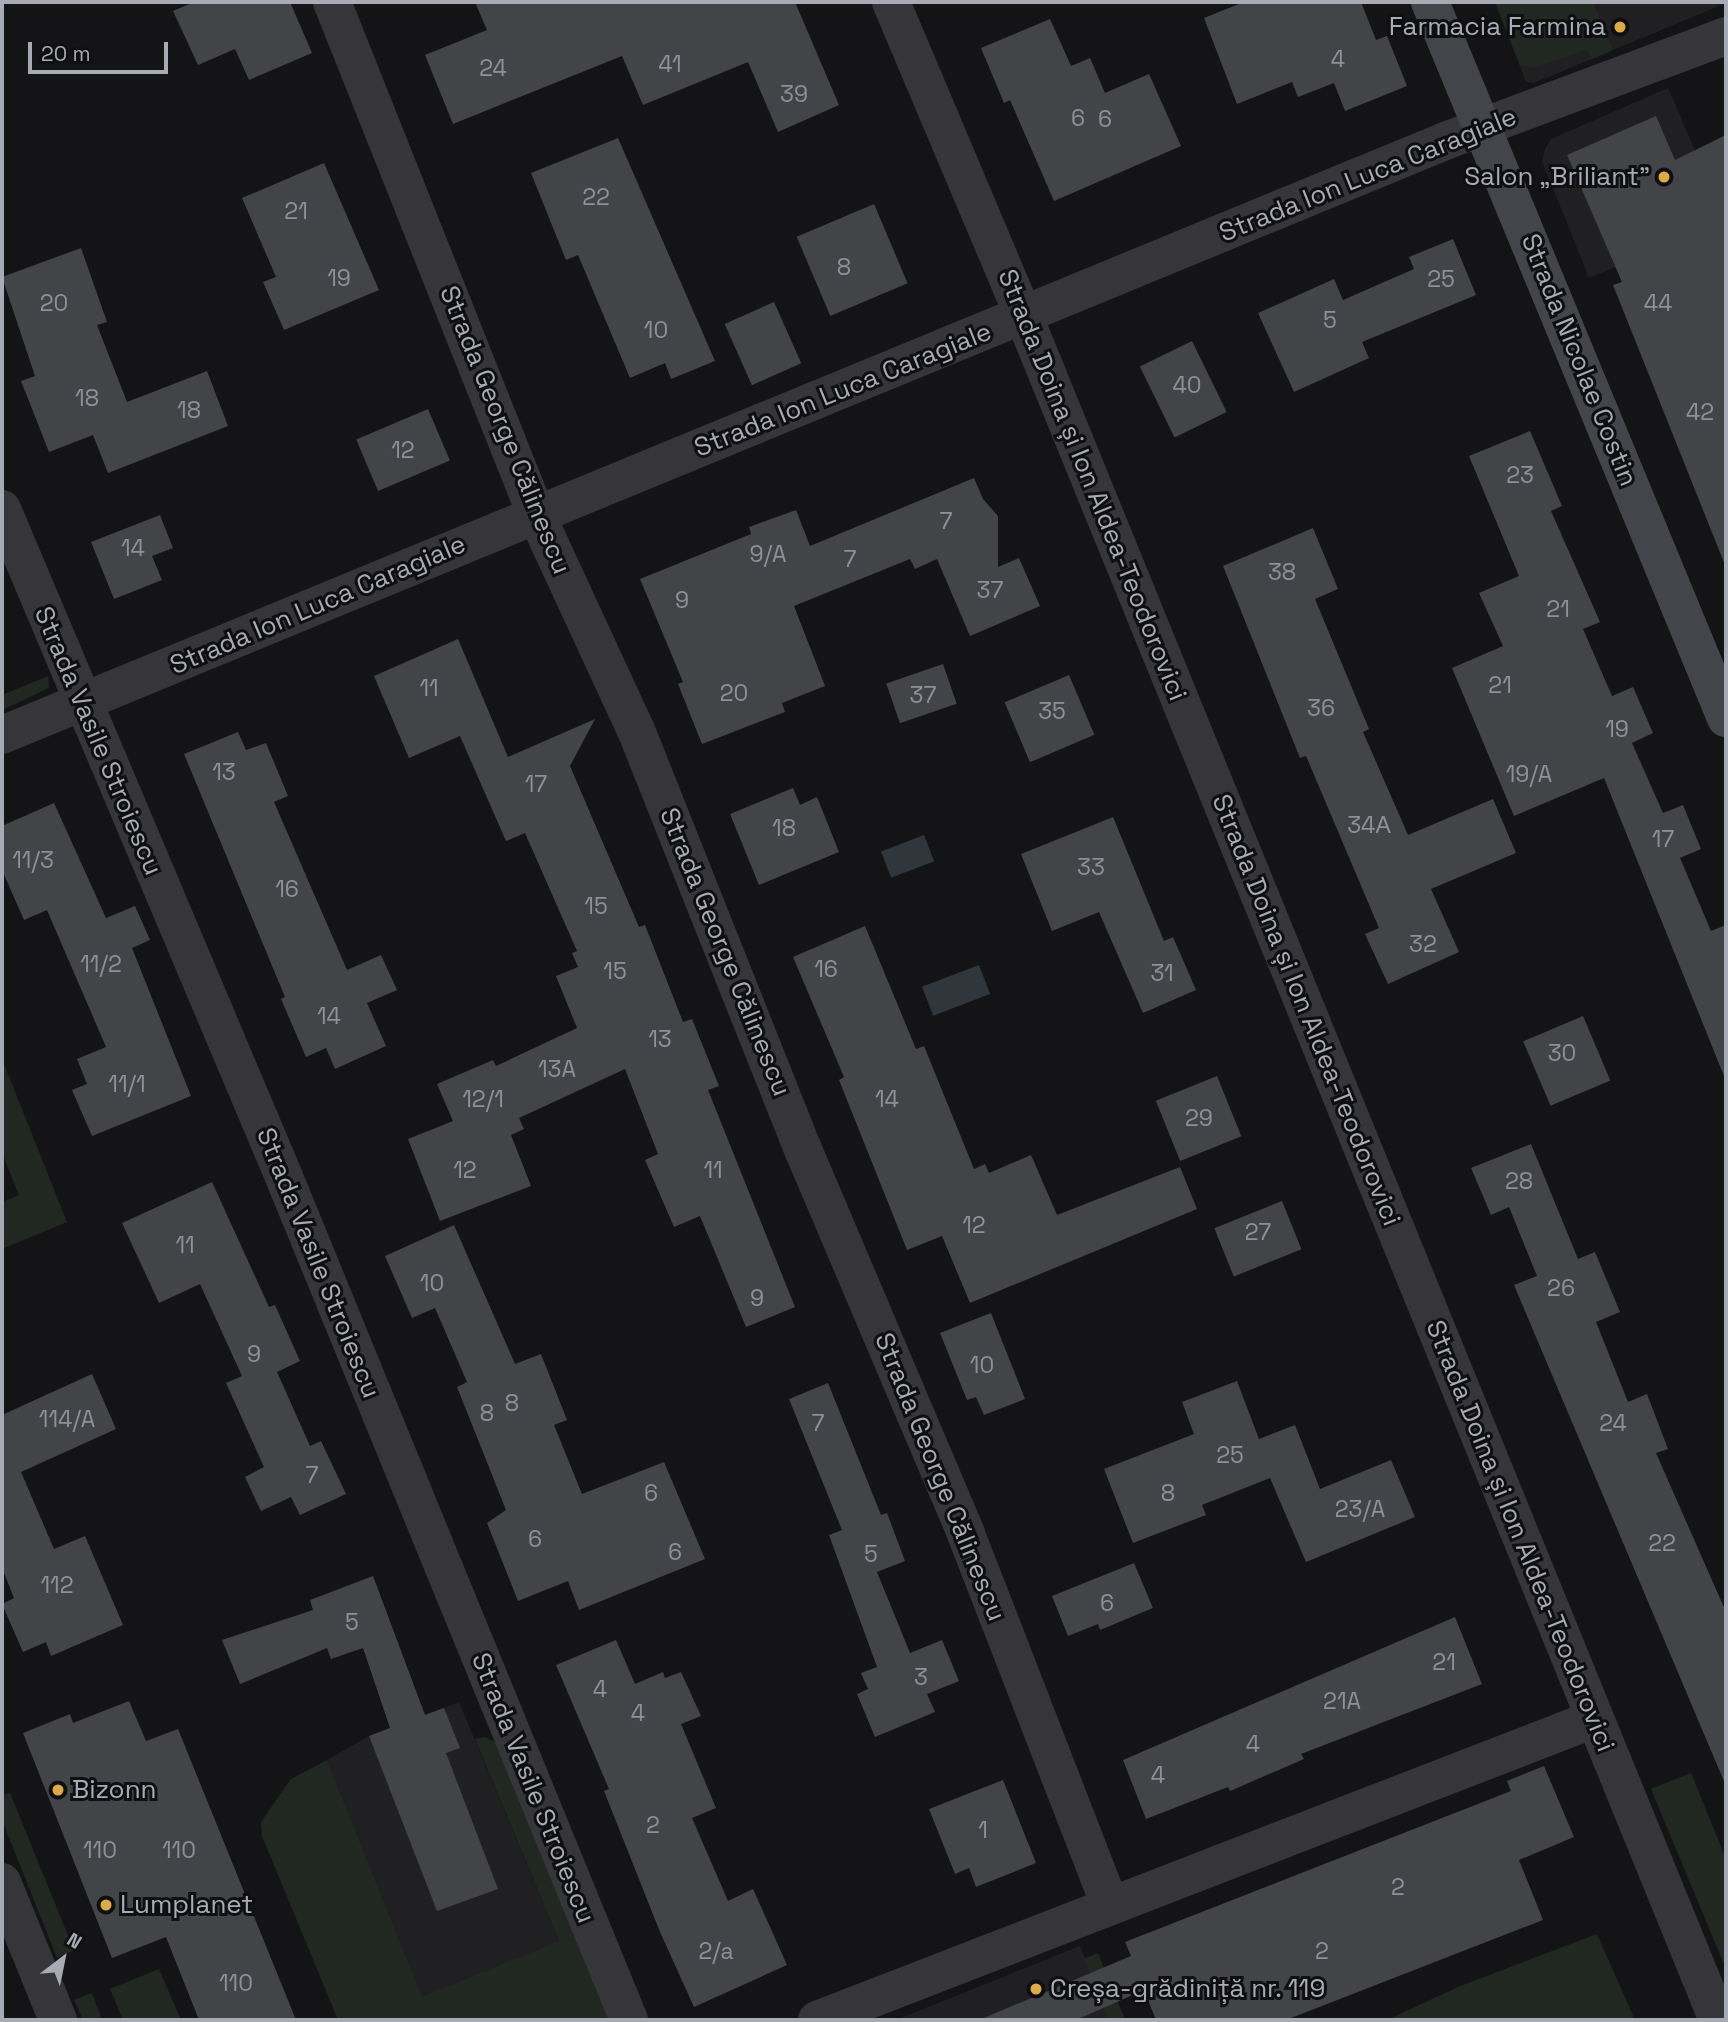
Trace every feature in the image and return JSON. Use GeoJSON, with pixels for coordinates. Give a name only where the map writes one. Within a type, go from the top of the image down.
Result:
{"type":"FeatureCollection","features":[{"type":"Feature","properties":{"kind":"main road","name":"Strada Nicolae Costin"},"geometry":{"type":"LineString","coordinates":[[1430,2],[1726,718]]}},
{"type":"Feature","properties":{"kind":"street","name":"Strada George Călinescu"},"geometry":{"type":"LineString","coordinates":[[332,2],[536,514],[636,730],[802,1147],[966,1534],[1110,1906]]}},
{"type":"Feature","properties":{"kind":"street","name":"Strada Doina și Ion Aldea-Teodorovici"},"geometry":{"type":"LineString","coordinates":[[891,2],[1024,317],[1718,2020]]}},
{"type":"Feature","properties":{"kind":"street","name":"Strada Ion Luca Caragiale"},"geometry":{"type":"LineString","coordinates":[[2,735],[1483,127],[1726,36]]}},
{"type":"Feature","properties":{"kind":"street","name":"Strada Vasile Stroiescu"},"geometry":{"type":"LineString","coordinates":[[2,509],[80,703],[284,1177],[629,2020]]}},
{"type":"Feature","properties":{"kind":"street"},"geometry":{"type":"LineString","coordinates":[[817,2020],[1594,1719]]}},
{"type":"Feature","properties":{"kind":"street"},"geometry":{"type":"LineString","coordinates":[[2,1882],[58,2020]]}},
{"type":"Feature","properties":{"kind":"shaded area"},"geometry":{"type":"Polygon","coordinates":[[[1495,2],[1726,3],[1534,83],[1526,82],[1495,2]]]}},
{"type":"Feature","properties":{"kind":"shaded area"},"geometry":{"type":"Polygon","coordinates":[[[1495,2],[1593,2],[1613,50],[1592,59],[1587,49],[1535,68],[1520,65],[1495,2]]]}},
{"type":"Feature","properties":{"kind":"shaded area"},"geometry":{"type":"Polygon","coordinates":[[[1668,88],[1726,222],[1589,278],[1542,161],[1545,149],[1551,139],[1668,88]]]}},
{"type":"Feature","properties":{"kind":"shaded area"},"geometry":{"type":"Polygon","coordinates":[[[48,676],[49,688],[2,710],[2,695],[48,676]]]}},
{"type":"Feature","properties":{"kind":"shaded area"},"geometry":{"type":"Polygon","coordinates":[[[924,835],[934,861],[891,878],[881,851],[924,835]]]}},
{"type":"Feature","properties":{"kind":"shaded area"},"geometry":{"type":"Polygon","coordinates":[[[979,965],[990,994],[933,1016],[922,987],[979,965]]]}},
{"type":"Feature","properties":{"kind":"shaded area"},"geometry":{"type":"Polygon","coordinates":[[[2,1059],[67,1222],[2,1249],[2,1202],[19,1195],[2,1153],[2,1059]]]}},
{"type":"Feature","properties":{"kind":"shaded area"},"geometry":{"type":"Polygon","coordinates":[[[459,1702],[559,1941],[422,1998],[327,1760],[369,1736],[459,1702]]]}},
{"type":"Feature","properties":{"kind":"shaded area"},"geometry":{"type":"Polygon","coordinates":[[[485,1737],[504,1747],[610,2020],[338,2020],[262,1836],[261,1822],[291,1779],[327,1760],[422,1997],[559,1941],[475,1739],[485,1737]]]}},
{"type":"Feature","properties":{"kind":"shaded area"},"geometry":{"type":"Polygon","coordinates":[[[1691,1773],[1726,1859],[1726,1969],[1651,1789],[1691,1773]]]}},
{"type":"Feature","properties":{"kind":"shaded area"},"geometry":{"type":"Polygon","coordinates":[[[10,1793],[74,1950],[57,1958],[2,1820],[2,1795],[10,1793]]]}},
{"type":"Feature","properties":{"kind":"shaded area"},"geometry":{"type":"Polygon","coordinates":[[[1597,1934],[1635,2020],[1387,2020],[1458,1987],[1597,1934]]]}},
{"type":"Feature","properties":{"kind":"shaded area","name":"Creșa-grădiniță nr. 119"},"geometry":{"type":"Polygon","coordinates":[[[1080,1946],[1110,2020],[896,2020],[1080,1946]]]}},
{"type":"Feature","properties":{"kind":"shaded area"},"geometry":{"type":"Polygon","coordinates":[[[1098,1953],[1125,2020],[1109,2020],[1084,1959],[1098,1953]]]}},
{"type":"Feature","properties":{"kind":"shaded area"},"geometry":{"type":"Polygon","coordinates":[[[159,1969],[181,2020],[123,2020],[110,1989],[159,1969]]]}},
{"type":"Feature","properties":{"kind":"shaded area"},"geometry":{"type":"Polygon","coordinates":[[[92,1993],[102,2020],[83,2020],[74,2000],[92,1993]]]}},
{"type":"Feature","properties":{"kind":"building"},"geometry":{"type":"Polygon","coordinates":[[[194,2],[290,2],[312,53],[249,80],[235,49],[198,65],[173,11],[194,2]]]}},
{"type":"Feature","properties":{"kind":"building"},"geometry":{"type":"Polygon","coordinates":[[[475,2],[795,2],[839,105],[778,132],[748,62],[643,105],[622,56],[453,124],[425,55],[487,30],[475,2]]]}},
{"type":"Feature","properties":{"kind":"building"},"geometry":{"type":"Polygon","coordinates":[[[1244,2],[1361,2],[1376,40],[1387,36],[1407,86],[1345,111],[1334,83],[1298,97],[1292,82],[1237,104],[1204,18],[1244,2]]]}},
{"type":"Feature","properties":{"kind":"building"},"geometry":{"type":"Polygon","coordinates":[[[1050,19],[1071,66],[1090,58],[1105,93],[1149,74],[1181,146],[1054,201],[1010,100],[1004,103],[981,48],[1050,19]]]}},
{"type":"Feature","properties":{"kind":"building"},"geometry":{"type":"Polygon","coordinates":[[[1656,116],[1675,160],[1726,135],[1725,565],[1613,285],[1622,282],[1567,155],[1656,116]]]}},
{"type":"Feature","properties":{"kind":"building"},"geometry":{"type":"Polygon","coordinates":[[[618,138],[715,361],[671,379],[665,363],[630,378],[578,255],[566,260],[531,173],[618,138]]]}},
{"type":"Feature","properties":{"kind":"building"},"geometry":{"type":"Polygon","coordinates":[[[324,163],[379,290],[284,330],[263,282],[276,277],[242,198],[324,163]]]}},
{"type":"Feature","properties":{"kind":"building"},"geometry":{"type":"Polygon","coordinates":[[[874,204],[908,283],[830,316],[797,237],[874,204]]]}},
{"type":"Feature","properties":{"kind":"building"},"geometry":{"type":"Polygon","coordinates":[[[1453,239],[1476,295],[1362,342],[1369,358],[1294,392],[1258,313],[1334,279],[1343,300],[1414,269],[1409,257],[1453,239]]]}},
{"type":"Feature","properties":{"kind":"building"},"geometry":{"type":"Polygon","coordinates":[[[81,248],[107,322],[97,325],[127,402],[207,371],[228,426],[108,473],[93,435],[49,452],[21,381],[35,376],[2,277],[81,248]]]}},
{"type":"Feature","properties":{"kind":"building"},"geometry":{"type":"Polygon","coordinates":[[[774,302],[801,363],[752,385],[725,324],[774,302]]]}},
{"type":"Feature","properties":{"kind":"building"},"geometry":{"type":"Polygon","coordinates":[[[1192,341],[1227,412],[1175,437],[1140,366],[1192,341]]]}},
{"type":"Feature","properties":{"kind":"building"},"geometry":{"type":"Polygon","coordinates":[[[428,409],[450,461],[378,491],[356,439],[428,409]]]}},
{"type":"Feature","properties":{"kind":"building"},"geometry":{"type":"Polygon","coordinates":[[[1530,431],[1562,506],[1551,511],[1600,622],[1583,629],[1612,696],[1633,687],[1653,733],[1632,743],[1663,813],[1683,805],[1701,849],[1680,858],[1711,931],[1726,925],[1726,1081],[1604,778],[1514,816],[1452,668],[1503,646],[1479,593],[1519,576],[1469,456],[1530,431]]]}},
{"type":"Feature","properties":{"kind":"building"},"geometry":{"type":"Polygon","coordinates":[[[974,478],[983,499],[998,516],[998,567],[1019,558],[1040,606],[970,636],[937,559],[915,569],[910,559],[794,606],[825,686],[782,703],[785,712],[702,744],[678,684],[683,682],[640,579],[751,534],[749,527],[796,510],[810,546],[974,478]]]}},
{"type":"Feature","properties":{"kind":"building"},"geometry":{"type":"Polygon","coordinates":[[[160,515],[173,548],[152,556],[162,580],[114,599],[91,542],[160,515]]]}},
{"type":"Feature","properties":{"kind":"building"},"geometry":{"type":"Polygon","coordinates":[[[1313,528],[1338,589],[1315,599],[1369,729],[1363,732],[1408,835],[1493,799],[1516,853],[1431,889],[1459,952],[1388,984],[1365,934],[1379,928],[1306,756],[1300,758],[1223,566],[1313,528]]]}},
{"type":"Feature","properties":{"kind":"building"},"geometry":{"type":"Polygon","coordinates":[[[458,639],[508,757],[595,719],[570,766],[639,927],[645,925],[683,1022],[692,1019],[719,1086],[708,1090],[795,1307],[746,1327],[700,1216],[674,1227],[645,1160],[658,1154],[625,1069],[519,1118],[524,1129],[511,1135],[531,1186],[440,1221],[408,1139],[453,1121],[437,1084],[493,1060],[496,1066],[577,1028],[556,976],[578,967],[572,953],[577,951],[525,833],[506,841],[460,736],[409,758],[374,676],[458,639]]]}},
{"type":"Feature","properties":{"kind":"building"},"geometry":{"type":"Polygon","coordinates":[[[943,664],[957,704],[900,723],[886,684],[943,664]]]}},
{"type":"Feature","properties":{"kind":"building"},"geometry":{"type":"Polygon","coordinates":[[[1069,675],[1094,735],[1030,762],[1005,702],[1069,675]]]}},
{"type":"Feature","properties":{"kind":"building"},"geometry":{"type":"Polygon","coordinates":[[[238,732],[246,750],[266,743],[288,796],[274,802],[347,970],[381,955],[397,990],[367,1003],[386,1046],[335,1069],[326,1048],[306,1057],[281,999],[285,997],[184,754],[238,732]]]}},
{"type":"Feature","properties":{"kind":"building"},"geometry":{"type":"Polygon","coordinates":[[[793,788],[800,805],[817,797],[839,852],[759,885],[730,814],[793,788]]]}},
{"type":"Feature","properties":{"kind":"building"},"geometry":{"type":"Polygon","coordinates":[[[54,803],[106,918],[135,906],[150,940],[132,948],[191,1096],[92,1136],[72,1090],[87,1084],[77,1059],[106,1047],[47,910],[24,920],[2,870],[2,826],[54,803]]]}},
{"type":"Feature","properties":{"kind":"building"},"geometry":{"type":"Polygon","coordinates":[[[1113,817],[1164,941],[1173,937],[1196,990],[1143,1013],[1099,912],[1052,931],[1021,854],[1113,817]]]}},
{"type":"Feature","properties":{"kind":"building"},"geometry":{"type":"Polygon","coordinates":[[[865,926],[916,1049],[924,1046],[974,1169],[985,1164],[989,1173],[1031,1155],[1057,1215],[1180,1167],[1197,1209],[970,1303],[942,1236],[907,1250],[839,1080],[844,1077],[793,957],[865,926]]]}},
{"type":"Feature","properties":{"kind":"building"},"geometry":{"type":"Polygon","coordinates":[[[1583,1016],[1610,1080],[1551,1106],[1523,1041],[1583,1016]]]}},
{"type":"Feature","properties":{"kind":"building"},"geometry":{"type":"Polygon","coordinates":[[[1217,1076],[1241,1136],[1180,1161],[1156,1101],[1217,1076]]]}},
{"type":"Feature","properties":{"kind":"building"},"geometry":{"type":"Polygon","coordinates":[[[1531,1144],[1578,1259],[1595,1252],[1620,1312],[1596,1322],[1628,1402],[1647,1394],[1668,1449],[1656,1453],[1726,1612],[1726,1786],[1514,1285],[1537,1276],[1509,1207],[1491,1215],[1471,1168],[1531,1144]]]}},
{"type":"Feature","properties":{"kind":"building"},"geometry":{"type":"Polygon","coordinates":[[[212,1182],[269,1307],[275,1305],[300,1361],[277,1372],[310,1446],[321,1441],[346,1494],[300,1515],[291,1497],[261,1511],[245,1477],[264,1467],[226,1383],[242,1376],[200,1284],[159,1303],[122,1223],[212,1182]]]}},
{"type":"Feature","properties":{"kind":"building"},"geometry":{"type":"Polygon","coordinates":[[[1282,1201],[1301,1249],[1234,1277],[1214,1228],[1282,1201]]]}},
{"type":"Feature","properties":{"kind":"building"},"geometry":{"type":"Polygon","coordinates":[[[454,1225],[515,1364],[541,1354],[567,1420],[554,1425],[582,1494],[664,1462],[705,1559],[579,1610],[568,1581],[518,1601],[487,1523],[506,1510],[457,1387],[467,1382],[435,1308],[412,1318],[385,1256],[454,1225]]]}},
{"type":"Feature","properties":{"kind":"building"},"geometry":{"type":"Polygon","coordinates":[[[991,1313],[1025,1399],[984,1415],[976,1397],[967,1400],[940,1333],[991,1313]]]}},
{"type":"Feature","properties":{"kind":"building"},"geometry":{"type":"Polygon","coordinates":[[[92,1374],[116,1429],[21,1472],[54,1549],[85,1536],[123,1625],[51,1656],[46,1642],[23,1652],[2,1604],[14,1598],[2,1568],[2,1415],[92,1374]]]}},
{"type":"Feature","properties":{"kind":"building"},"geometry":{"type":"Polygon","coordinates":[[[1237,1381],[1259,1439],[1295,1425],[1320,1489],[1391,1460],[1415,1517],[1306,1562],[1270,1478],[1202,1505],[1206,1515],[1133,1543],[1104,1469],[1194,1434],[1182,1402],[1237,1381]]]}},
{"type":"Feature","properties":{"kind":"building"},"geometry":{"type":"Polygon","coordinates":[[[828,1383],[881,1515],[887,1513],[905,1561],[877,1572],[910,1653],[942,1640],[959,1681],[927,1694],[935,1712],[875,1737],[857,1694],[868,1689],[861,1673],[877,1667],[829,1535],[842,1530],[789,1399],[828,1383]]]}},
{"type":"Feature","properties":{"kind":"building"},"geometry":{"type":"Polygon","coordinates":[[[1134,1563],[1153,1608],[1100,1630],[1098,1624],[1068,1636],[1052,1596],[1134,1563]]]}},
{"type":"Feature","properties":{"kind":"building"},"geometry":{"type":"Polygon","coordinates":[[[373,1576],[425,1715],[444,1708],[460,1748],[446,1753],[498,1889],[437,1911],[369,1736],[390,1728],[363,1648],[331,1659],[327,1648],[240,1684],[222,1640],[313,1610],[310,1600],[373,1576]]]}},
{"type":"Feature","properties":{"kind":"building"},"geometry":{"type":"Polygon","coordinates":[[[1455,1617],[1482,1684],[1301,1754],[1304,1759],[1230,1791],[1228,1787],[1146,1819],[1123,1760],[1455,1617]]]}},
{"type":"Feature","properties":{"kind":"building"},"geometry":{"type":"Polygon","coordinates":[[[616,1640],[635,1684],[663,1672],[665,1678],[681,1672],[701,1716],[681,1724],[716,1808],[692,1818],[728,1901],[753,1889],[787,1965],[694,2007],[660,1932],[604,1791],[609,1789],[556,1665],[616,1640]]]}},
{"type":"Feature","properties":{"kind":"building"},"geometry":{"type":"Polygon","coordinates":[[[129,1701],[146,1741],[178,1729],[296,2020],[199,2020],[166,1937],[112,1958],[23,1733],[70,1714],[73,1723],[129,1701]]]}},
{"type":"Feature","properties":{"kind":"building"},"geometry":{"type":"Polygon","coordinates":[[[1544,1766],[1574,1837],[1519,1860],[1543,1920],[1286,2020],[1156,2020],[1144,1990],[1076,2020],[979,2020],[1131,1956],[1125,1942],[1511,1791],[1507,1781],[1544,1766]]]}},
{"type":"Feature","properties":{"kind":"building"},"geometry":{"type":"Polygon","coordinates":[[[1003,1780],[1036,1863],[976,1887],[969,1868],[955,1874],[929,1809],[1003,1780]]]}},
{"type":"Feature","properties":{"kind":"place","name":"Farmacia Farmina"},"geometry":{"type":"Point","coordinates":[1620,27]}},
{"type":"Feature","properties":{"kind":"place","name":"Salon „Briliant”"},"geometry":{"type":"Point","coordinates":[1664,177]}},
{"type":"Feature","properties":{"kind":"place","name":"Bizonn"},"geometry":{"type":"Point","coordinates":[58,1790]}},
{"type":"Feature","properties":{"kind":"place","name":"Lumplanet"},"geometry":{"type":"Point","coordinates":[106,1905]}},
{"type":"Feature","properties":{"kind":"place","name":"Creșa-grădiniță nr. 119"},"geometry":{"type":"Point","coordinates":[1036,1989]}}]}
